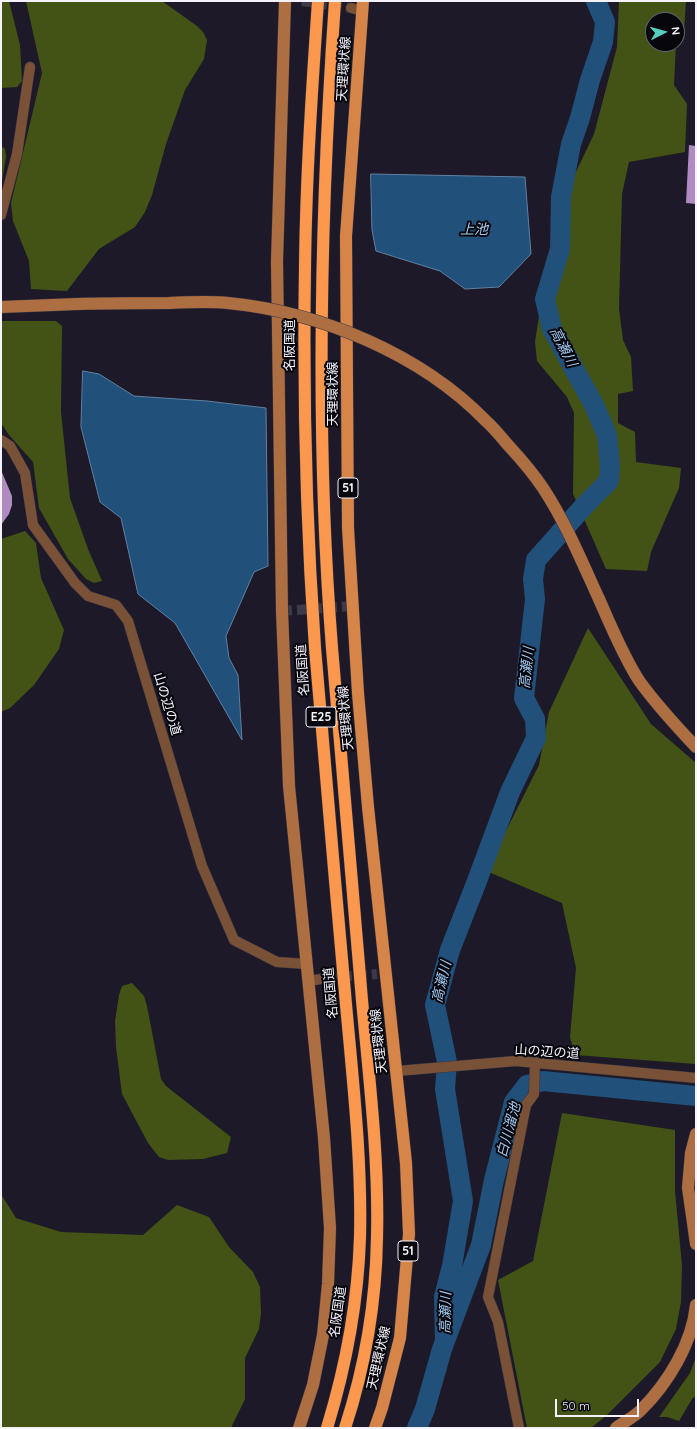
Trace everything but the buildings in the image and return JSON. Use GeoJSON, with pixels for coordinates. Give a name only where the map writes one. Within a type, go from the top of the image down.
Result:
{"type":"FeatureCollection","features":[{"type":"Feature","properties":{"kind":"highway","name":"名阪国道"},"geometry":{"type":"LineString","coordinates":[[318,1],[312,86],[305,263],[305,448],[315,648],[357,1136],[360,1187],[360,1237],[357,1282],[351,1329],[343,1368],[326,1428]]}},
{"type":"Feature","properties":{"kind":"highway","name":"E25"},"geometry":{"type":"LineString","coordinates":[[335,1],[329,88],[322,262],[321,451],[325,545],[332,648],[374,1134],[377,1238],[374,1288],[368,1331],[360,1374],[345,1428]]}},
{"type":"Feature","properties":{"kind":"highway"},"geometry":{"type":"LineString","coordinates":[[318,1428],[326,1405],[345,1324],[360,1237]]}},
{"type":"Feature","properties":{"kind":"main road","name":"天理環状線"},"geometry":{"type":"LineString","coordinates":[[359,7],[346,236],[348,528],[358,700],[381,974],[397,1071],[406,1163],[409,1234],[400,1338],[382,1408],[375,1428]]}},
{"type":"Feature","properties":{"kind":"street"},"geometry":{"type":"LineString","coordinates":[[285,1],[277,261],[282,611],[289,786],[324,1138],[330,1228],[328,1284],[323,1335],[313,1385],[299,1428]]}},
{"type":"Feature","properties":{"kind":"street"},"geometry":{"type":"LineString","coordinates":[[1,215],[17,154],[30,66]]}},
{"type":"Feature","properties":{"kind":"street"},"geometry":{"type":"LineString","coordinates":[[1,306],[228,303],[296,315],[334,327],[363,338],[413,364],[443,384],[485,420],[515,452],[543,487],[559,514],[616,636],[640,680],[664,713],[696,747]]}},
{"type":"Feature","properties":{"kind":"street","name":"山の辺の道"},"geometry":{"type":"LineString","coordinates":[[1,440],[10,446],[25,473],[33,526],[75,583],[88,596],[116,605],[128,621],[202,866],[234,940],[277,962],[307,964]]}},
{"type":"Feature","properties":{"kind":"street"},"geometry":{"type":"LineString","coordinates":[[309,981],[327,978]]}},
{"type":"Feature","properties":{"kind":"street","name":"山の辺の道"},"geometry":{"type":"LineString","coordinates":[[397,1071],[516,1061],[696,1078]]}},
{"type":"Feature","properties":{"kind":"street"},"geometry":{"type":"LineString","coordinates":[[519,1428],[498,1322],[488,1297],[512,1169],[526,1105],[534,1094],[535,1062]]}},
{"type":"Feature","properties":{"kind":"street"},"geometry":{"type":"LineString","coordinates":[[696,1134],[691,1152],[688,1188],[696,1244]]}},
{"type":"Feature","properties":{"kind":"street"},"geometry":{"type":"LineString","coordinates":[[616,1428],[640,1411],[673,1371],[686,1342],[696,1305]]}},
{"type":"Feature","properties":{"kind":"green space"},"geometry":{"type":"Polygon","coordinates":[[[1,1],[9,1],[20,45],[22,81],[17,87],[1,88],[1,1]]]}},
{"type":"Feature","properties":{"kind":"green space"},"geometry":{"type":"Polygon","coordinates":[[[26,1],[162,1],[197,26],[203,32],[207,40],[204,59],[185,90],[166,144],[152,195],[145,212],[135,227],[99,249],[67,291],[31,289],[29,261],[13,221],[11,203],[42,73],[26,1]]]}},
{"type":"Feature","properties":{"kind":"green space"},"geometry":{"type":"Polygon","coordinates":[[[619,1],[686,1],[685,16],[685,12],[645,12],[645,52],[676,52],[674,85],[687,104],[685,152],[629,162],[622,194],[619,309],[623,340],[631,357],[633,391],[618,394],[618,423],[635,432],[636,462],[681,468],[679,488],[651,552],[647,571],[606,569],[573,494],[574,413],[567,397],[537,361],[535,342],[541,303],[559,256],[565,195],[594,134],[617,47],[619,1]]]}},
{"type":"Feature","properties":{"kind":"green space"},"geometry":{"type":"Polygon","coordinates":[[[1,146],[5,149],[6,157],[1,187],[1,146]]]}},
{"type":"Feature","properties":{"kind":"green space"},"geometry":{"type":"Polygon","coordinates":[[[1,321],[56,321],[62,326],[61,412],[70,498],[88,549],[102,581],[94,583],[86,579],[68,559],[39,508],[33,462],[9,435],[1,423],[1,321]]]}},
{"type":"Feature","properties":{"kind":"green space"},"geometry":{"type":"Polygon","coordinates":[[[25,531],[36,543],[41,578],[64,630],[59,649],[34,685],[10,708],[1,712],[1,539],[25,531]]]}},
{"type":"Feature","properties":{"kind":"green space"},"geometry":{"type":"Polygon","coordinates":[[[588,628],[651,724],[696,763],[696,1064],[575,1055],[570,1037],[576,968],[562,903],[486,871],[539,765],[549,712],[588,628]]]}},
{"type":"Feature","properties":{"kind":"green space"},"geometry":{"type":"Polygon","coordinates":[[[132,983],[144,996],[161,1079],[166,1086],[231,1137],[227,1153],[203,1159],[168,1160],[159,1157],[148,1143],[122,1094],[116,1047],[115,1021],[119,995],[122,986],[132,983]]]}},
{"type":"Feature","properties":{"kind":"green space"},"geometry":{"type":"Polygon","coordinates":[[[562,1113],[675,1130],[675,1191],[682,1265],[681,1302],[676,1329],[660,1362],[607,1415],[591,1428],[527,1428],[498,1280],[533,1261],[562,1113]]]}},
{"type":"Feature","properties":{"kind":"green space"},"geometry":{"type":"Polygon","coordinates":[[[1,1194],[16,1218],[61,1232],[143,1235],[177,1205],[209,1217],[229,1247],[253,1272],[260,1287],[261,1313],[259,1329],[245,1358],[245,1399],[231,1428],[1,1428],[1,1194]]]}},
{"type":"Feature","properties":{"kind":"green space"},"geometry":{"type":"Polygon","coordinates":[[[696,1357],[696,1396],[692,1399],[679,1421],[667,1417],[659,1417],[690,1373],[696,1357]]]}},
{"type":"Feature","properties":{"kind":"water","name":"上池"},"geometry":{"type":"Polygon","coordinates":[[[371,174],[525,177],[531,254],[499,287],[465,289],[440,271],[376,251],[372,230],[371,174]]]}},
{"type":"Feature","properties":{"kind":"water"},"geometry":{"type":"Polygon","coordinates":[[[83,371],[99,374],[134,396],[207,401],[266,408],[268,566],[254,572],[226,636],[229,658],[238,675],[242,740],[175,623],[138,594],[121,518],[100,502],[81,427],[83,371]]]}},
{"type":"Feature","properties":{"kind":"waterway","name":"高瀬川"},"geometry":{"type":"LineString","coordinates":[[445,1340],[444,1297],[452,1266],[463,1201],[445,1089],[447,1062],[435,1005],[450,950],[510,792],[536,738],[535,719],[524,698],[535,599],[533,579],[536,560],[585,505],[609,481],[610,465],[607,435],[594,405],[552,329],[545,299],[560,249],[561,197],[571,144],[603,42],[605,22],[596,1]]}},
{"type":"Feature","properties":{"kind":"waterway","name":"白川溜池"},"geometry":{"type":"LineString","coordinates":[[417,1428],[425,1409],[442,1349],[481,1245],[494,1180],[514,1102],[527,1085],[543,1081],[696,1096]]}},
{"type":"Feature","properties":{"kind":"tunnel"},"geometry":{"type":"LineString","coordinates":[[302,1],[351,8]]}},
{"type":"Feature","properties":{"kind":"tunnel"},"geometry":{"type":"LineString","coordinates":[[282,611],[353,606]]}},
{"type":"Feature","properties":{"kind":"tunnel"},"geometry":{"type":"LineString","coordinates":[[327,978],[377,974]]}}]}
